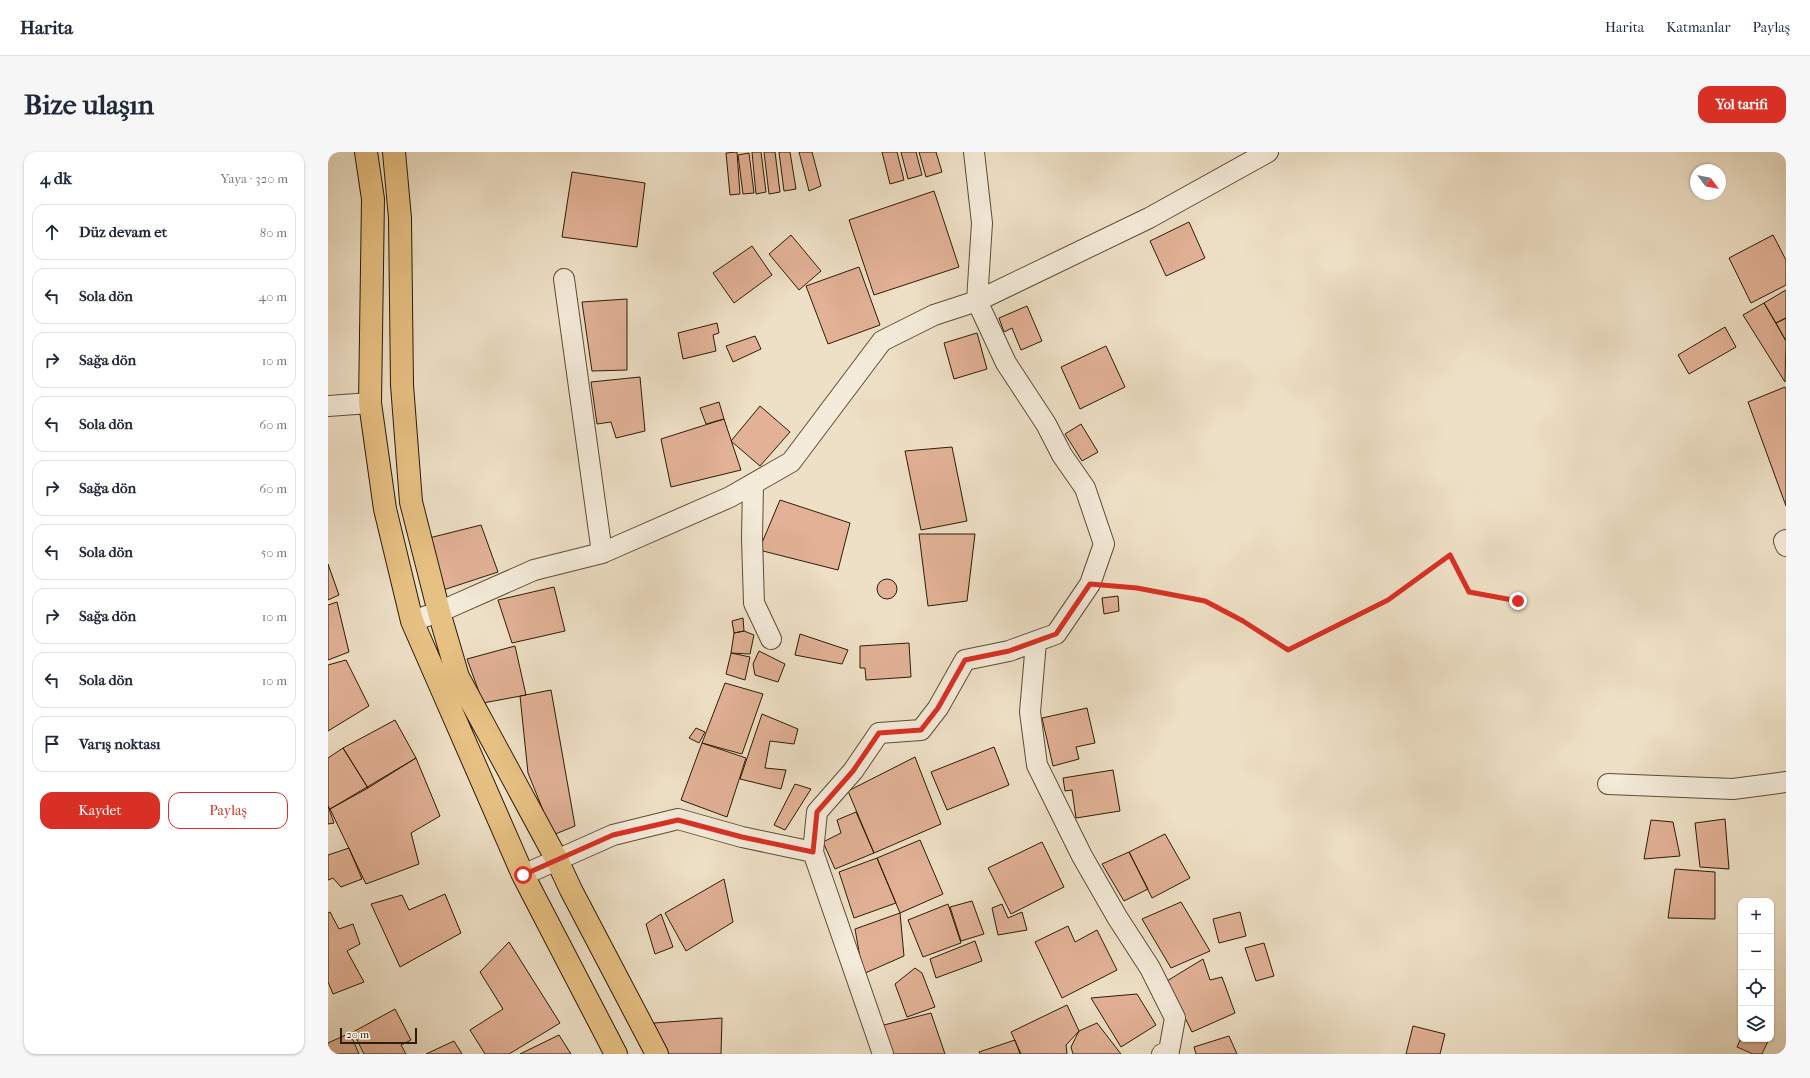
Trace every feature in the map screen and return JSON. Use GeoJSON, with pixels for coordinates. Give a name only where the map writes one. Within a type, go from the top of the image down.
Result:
{"type":"FeatureCollection","features":[{"type":"Feature","properties":{"kind":"highway"},"geometry":{"type":"LineString","coordinates":[[366,152],[373,199],[370,403],[385,509],[412,621],[523,875],[616,1054]]}},
{"type":"Feature","properties":{"kind":"highway"},"geometry":{"type":"LineString","coordinates":[[394,152],[400,218],[402,385],[411,502],[439,612],[458,677],[557,860],[570,890],[657,1054]]}},
{"type":"Feature","properties":{"kind":"street"},"geometry":{"type":"LineString","coordinates":[[883,1054],[813,852],[817,812],[853,771],[879,733],[921,730],[938,708],[965,660],[1009,651],[1056,634],[1090,584],[1104,544],[1085,488],[1062,455],[1046,424],[1006,363],[977,301],[982,224],[974,152]]}},
{"type":"Feature","properties":{"kind":"street"},"geometry":{"type":"LineString","coordinates":[[412,621],[439,612],[534,570],[602,553],[730,497],[791,462],[882,341],[934,315],[977,301],[1149,218],[1268,152]]}},
{"type":"Feature","properties":{"kind":"street"},"geometry":{"type":"LineString","coordinates":[[564,279],[602,553]]}},
{"type":"Feature","properties":{"kind":"street"},"geometry":{"type":"LineString","coordinates":[[328,406],[370,403]]}},
{"type":"Feature","properties":{"kind":"street"},"geometry":{"type":"LineString","coordinates":[[753,484],[752,539],[754,603],[771,639]]}},
{"type":"Feature","properties":{"kind":"street"},"geometry":{"type":"LineString","coordinates":[[1786,540],[1784,541],[1786,546]]}},
{"type":"Feature","properties":{"kind":"street"},"geometry":{"type":"LineString","coordinates":[[1036,642],[1030,712],[1037,765],[1082,856],[1117,917],[1150,968],[1175,1018],[1169,1051],[1162,1054]]}},
{"type":"Feature","properties":{"kind":"street"},"geometry":{"type":"LineString","coordinates":[[1608,784],[1733,789],[1786,782]]}},
{"type":"Feature","properties":{"kind":"street"},"geometry":{"type":"LineString","coordinates":[[523,875],[613,835],[678,820],[742,837],[813,852]]}},
{"type":"Feature","properties":{"kind":"street"},"geometry":{"type":"LineString","coordinates":[[1172,1037],[1184,1054]]}},
{"type":"Feature","properties":{"kind":"path"},"geometry":{"type":"LineString","coordinates":[[1090,584],[1137,588],[1205,601],[1243,621],[1288,650],[1388,600],[1450,555],[1469,592],[1518,601]]}},
{"type":"Feature","properties":{"kind":"building"},"geometry":{"type":"Polygon","coordinates":[[[737,152],[740,194],[730,195],[726,153],[737,152]]]}},
{"type":"Feature","properties":{"kind":"building"},"geometry":{"type":"Polygon","coordinates":[[[752,152],[761,152],[766,192],[756,194],[752,152]]]}},
{"type":"Feature","properties":{"kind":"building"},"geometry":{"type":"Polygon","coordinates":[[[764,152],[775,152],[780,192],[769,194],[764,152]]]}},
{"type":"Feature","properties":{"kind":"building"},"geometry":{"type":"Polygon","coordinates":[[[779,152],[790,152],[796,189],[784,191],[779,152]]]}},
{"type":"Feature","properties":{"kind":"building"},"geometry":{"type":"Polygon","coordinates":[[[799,152],[812,152],[821,186],[809,191],[799,152]]]}},
{"type":"Feature","properties":{"kind":"building"},"geometry":{"type":"Polygon","coordinates":[[[882,152],[897,152],[904,180],[890,184],[882,152]]]}},
{"type":"Feature","properties":{"kind":"building"},"geometry":{"type":"Polygon","coordinates":[[[901,152],[916,152],[922,175],[908,179],[901,152]]]}},
{"type":"Feature","properties":{"kind":"building"},"geometry":{"type":"Polygon","coordinates":[[[919,152],[936,152],[942,172],[926,177],[919,152]]]}},
{"type":"Feature","properties":{"kind":"building"},"geometry":{"type":"Polygon","coordinates":[[[749,153],[754,193],[743,194],[738,155],[749,153]]]}},
{"type":"Feature","properties":{"kind":"building"},"geometry":{"type":"Polygon","coordinates":[[[572,172],[645,183],[637,247],[562,237],[572,172]]]}},
{"type":"Feature","properties":{"kind":"building"},"geometry":{"type":"Polygon","coordinates":[[[934,191],[959,267],[874,295],[849,220],[934,191]]]}},
{"type":"Feature","properties":{"kind":"building"},"geometry":{"type":"Polygon","coordinates":[[[1189,222],[1205,258],[1166,276],[1150,241],[1189,222]]]}},
{"type":"Feature","properties":{"kind":"building"},"geometry":{"type":"Polygon","coordinates":[[[791,235],[821,271],[799,290],[769,254],[791,235]]]}},
{"type":"Feature","properties":{"kind":"building"},"geometry":{"type":"Polygon","coordinates":[[[1773,235],[1786,260],[1786,285],[1751,303],[1729,258],[1773,235]]]}},
{"type":"Feature","properties":{"kind":"building"},"geometry":{"type":"Polygon","coordinates":[[[752,246],[772,275],[734,303],[713,273],[752,246]]]}},
{"type":"Feature","properties":{"kind":"building"},"geometry":{"type":"Polygon","coordinates":[[[859,267],[880,325],[828,344],[806,286],[859,267]]]}},
{"type":"Feature","properties":{"kind":"building"},"geometry":{"type":"Polygon","coordinates":[[[1786,290],[1786,318],[1776,323],[1764,303],[1786,290]]]}},
{"type":"Feature","properties":{"kind":"building"},"geometry":{"type":"Polygon","coordinates":[[[627,299],[627,370],[592,371],[582,302],[627,299]]]}},
{"type":"Feature","properties":{"kind":"building"},"geometry":{"type":"Polygon","coordinates":[[[1764,303],[1786,341],[1785,382],[1743,315],[1764,303]]]}},
{"type":"Feature","properties":{"kind":"building"},"geometry":{"type":"Polygon","coordinates":[[[1027,306],[1042,341],[1021,350],[1012,328],[1004,332],[999,318],[1027,306]]]}},
{"type":"Feature","properties":{"kind":"building"},"geometry":{"type":"Polygon","coordinates":[[[1786,318],[1786,341],[1776,323],[1786,318]]]}},
{"type":"Feature","properties":{"kind":"building"},"geometry":{"type":"Polygon","coordinates":[[[717,323],[719,333],[713,335],[716,351],[683,359],[678,333],[717,323]]]}},
{"type":"Feature","properties":{"kind":"building"},"geometry":{"type":"Polygon","coordinates":[[[1725,327],[1736,347],[1689,374],[1678,355],[1725,327]]]}},
{"type":"Feature","properties":{"kind":"building"},"geometry":{"type":"Polygon","coordinates":[[[977,333],[987,369],[954,379],[944,343],[977,333]]]}},
{"type":"Feature","properties":{"kind":"building"},"geometry":{"type":"Polygon","coordinates":[[[755,336],[761,349],[733,362],[726,346],[755,336]]]}},
{"type":"Feature","properties":{"kind":"building"},"geometry":{"type":"Polygon","coordinates":[[[1106,346],[1125,387],[1080,409],[1061,367],[1106,346]]]}},
{"type":"Feature","properties":{"kind":"building"},"geometry":{"type":"Polygon","coordinates":[[[640,377],[645,431],[616,438],[611,422],[597,424],[591,382],[640,377]]]}},
{"type":"Feature","properties":{"kind":"building"},"geometry":{"type":"Polygon","coordinates":[[[1785,387],[1786,389],[1786,506],[1748,402],[1785,387]]]}},
{"type":"Feature","properties":{"kind":"building"},"geometry":{"type":"Polygon","coordinates":[[[719,402],[724,419],[706,424],[700,408],[719,402]]]}},
{"type":"Feature","properties":{"kind":"building"},"geometry":{"type":"Polygon","coordinates":[[[760,406],[790,432],[760,466],[731,441],[760,406]]]}},
{"type":"Feature","properties":{"kind":"building"},"geometry":{"type":"Polygon","coordinates":[[[724,419],[741,470],[671,487],[661,439],[724,419]]]}},
{"type":"Feature","properties":{"kind":"building"},"geometry":{"type":"Polygon","coordinates":[[[1081,424],[1098,452],[1082,461],[1065,434],[1081,424]]]}},
{"type":"Feature","properties":{"kind":"building"},"geometry":{"type":"Polygon","coordinates":[[[952,447],[967,521],[921,530],[905,451],[952,447]]]}},
{"type":"Feature","properties":{"kind":"building"},"geometry":{"type":"Polygon","coordinates":[[[780,500],[850,523],[838,570],[759,550],[780,500]]]}},
{"type":"Feature","properties":{"kind":"building"},"geometry":{"type":"Polygon","coordinates":[[[481,525],[498,572],[434,593],[421,540],[481,525]]]}},
{"type":"Feature","properties":{"kind":"building"},"geometry":{"type":"Polygon","coordinates":[[[919,534],[975,534],[967,601],[928,606],[919,534]]]}},
{"type":"Feature","properties":{"kind":"building"},"geometry":{"type":"Polygon","coordinates":[[[328,564],[339,595],[328,600],[328,564]]]}},
{"type":"Feature","properties":{"kind":"building"},"geometry":{"type":"Polygon","coordinates":[[[887,579],[894,582],[897,589],[894,596],[887,599],[880,596],[877,589],[880,582],[887,579]]]}},
{"type":"Feature","properties":{"kind":"building"},"geometry":{"type":"Polygon","coordinates":[[[554,587],[565,631],[512,643],[498,600],[554,587]]]}},
{"type":"Feature","properties":{"kind":"building"},"geometry":{"type":"Polygon","coordinates":[[[1118,596],[1119,611],[1104,614],[1102,598],[1118,596]]]}},
{"type":"Feature","properties":{"kind":"building"},"geometry":{"type":"Polygon","coordinates":[[[337,602],[349,652],[328,660],[328,605],[337,602]]]}},
{"type":"Feature","properties":{"kind":"building"},"geometry":{"type":"Polygon","coordinates":[[[743,618],[744,631],[734,633],[732,621],[743,618]]]}},
{"type":"Feature","properties":{"kind":"building"},"geometry":{"type":"Polygon","coordinates":[[[744,631],[754,635],[750,654],[731,653],[734,633],[744,631]]]}},
{"type":"Feature","properties":{"kind":"building"},"geometry":{"type":"Polygon","coordinates":[[[800,634],[848,650],[842,664],[795,655],[800,634]]]}},
{"type":"Feature","properties":{"kind":"building"},"geometry":{"type":"Polygon","coordinates":[[[909,643],[911,677],[866,680],[865,668],[860,668],[860,646],[909,643]]]}},
{"type":"Feature","properties":{"kind":"building"},"geometry":{"type":"Polygon","coordinates":[[[515,646],[526,695],[483,703],[467,659],[515,646]]]}},
{"type":"Feature","properties":{"kind":"building"},"geometry":{"type":"Polygon","coordinates":[[[759,651],[785,664],[778,682],[755,675],[753,664],[759,651]]]}},
{"type":"Feature","properties":{"kind":"building"},"geometry":{"type":"Polygon","coordinates":[[[731,653],[750,657],[745,680],[726,674],[731,653]]]}},
{"type":"Feature","properties":{"kind":"building"},"geometry":{"type":"Polygon","coordinates":[[[346,660],[369,706],[328,731],[328,665],[346,660]]]}},
{"type":"Feature","properties":{"kind":"building"},"geometry":{"type":"Polygon","coordinates":[[[725,683],[763,694],[742,754],[702,743],[725,683]]]}},
{"type":"Feature","properties":{"kind":"building"},"geometry":{"type":"Polygon","coordinates":[[[551,690],[575,826],[553,835],[528,773],[520,696],[551,690]]]}},
{"type":"Feature","properties":{"kind":"building"},"geometry":{"type":"Polygon","coordinates":[[[1087,708],[1095,743],[1076,747],[1079,759],[1053,766],[1042,718],[1087,708]]]}},
{"type":"Feature","properties":{"kind":"building"},"geometry":{"type":"Polygon","coordinates":[[[762,714],[798,729],[794,744],[770,741],[765,768],[786,770],[781,789],[740,779],[762,714]]]}},
{"type":"Feature","properties":{"kind":"building"},"geometry":{"type":"Polygon","coordinates":[[[395,720],[416,758],[368,788],[343,748],[395,720]]]}},
{"type":"Feature","properties":{"kind":"building"},"geometry":{"type":"Polygon","coordinates":[[[696,728],[705,732],[699,743],[689,738],[696,728]]]}},
{"type":"Feature","properties":{"kind":"building"},"geometry":{"type":"Polygon","coordinates":[[[702,743],[746,758],[727,817],[681,800],[702,743]]]}},
{"type":"Feature","properties":{"kind":"building"},"geometry":{"type":"Polygon","coordinates":[[[994,747],[1009,785],[947,810],[931,772],[994,747]]]}},
{"type":"Feature","properties":{"kind":"building"},"geometry":{"type":"Polygon","coordinates":[[[343,748],[368,788],[330,809],[328,806],[328,758],[343,748]]]}},
{"type":"Feature","properties":{"kind":"building"},"geometry":{"type":"Polygon","coordinates":[[[915,757],[941,824],[874,853],[848,791],[915,757]]]}},
{"type":"Feature","properties":{"kind":"building"},"geometry":{"type":"Polygon","coordinates":[[[416,758],[440,816],[411,833],[419,864],[366,884],[330,809],[416,758]]]}},
{"type":"Feature","properties":{"kind":"building"},"geometry":{"type":"Polygon","coordinates":[[[1113,770],[1120,811],[1076,818],[1072,790],[1065,791],[1063,778],[1113,770]]]}},
{"type":"Feature","properties":{"kind":"building"},"geometry":{"type":"Polygon","coordinates":[[[795,784],[811,789],[785,830],[774,825],[795,784]]]}},
{"type":"Feature","properties":{"kind":"building"},"geometry":{"type":"Polygon","coordinates":[[[328,806],[334,823],[328,824],[328,806]]]}},
{"type":"Feature","properties":{"kind":"building"},"geometry":{"type":"Polygon","coordinates":[[[856,812],[874,853],[835,869],[823,842],[841,833],[837,820],[856,812]]]}},
{"type":"Feature","properties":{"kind":"building"},"geometry":{"type":"Polygon","coordinates":[[[1725,819],[1729,869],[1700,867],[1695,823],[1725,819]]]}},
{"type":"Feature","properties":{"kind":"building"},"geometry":{"type":"Polygon","coordinates":[[[1651,820],[1673,822],[1680,856],[1644,859],[1651,820]]]}},
{"type":"Feature","properties":{"kind":"building"},"geometry":{"type":"Polygon","coordinates":[[[1165,834],[1190,878],[1152,898],[1129,852],[1165,834]]]}},
{"type":"Feature","properties":{"kind":"building"},"geometry":{"type":"Polygon","coordinates":[[[920,840],[943,894],[900,913],[877,858],[920,840]]]}},
{"type":"Feature","properties":{"kind":"building"},"geometry":{"type":"Polygon","coordinates":[[[1042,842],[1064,887],[1011,914],[988,868],[1042,842]]]}},
{"type":"Feature","properties":{"kind":"building"},"geometry":{"type":"Polygon","coordinates":[[[349,848],[362,879],[341,887],[333,878],[328,880],[328,855],[349,848]]]}},
{"type":"Feature","properties":{"kind":"building"},"geometry":{"type":"Polygon","coordinates":[[[1129,852],[1148,889],[1124,901],[1102,864],[1129,852]]]}},
{"type":"Feature","properties":{"kind":"building"},"geometry":{"type":"Polygon","coordinates":[[[877,858],[896,903],[854,918],[839,872],[877,858]]]}},
{"type":"Feature","properties":{"kind":"building"},"geometry":{"type":"Polygon","coordinates":[[[1675,869],[1715,872],[1715,919],[1668,918],[1675,869]]]}},
{"type":"Feature","properties":{"kind":"building"},"geometry":{"type":"Polygon","coordinates":[[[724,879],[733,922],[686,951],[665,913],[724,879]]]}},
{"type":"Feature","properties":{"kind":"building"},"geometry":{"type":"Polygon","coordinates":[[[445,894],[461,933],[400,967],[371,904],[402,895],[409,910],[445,894]]]}},
{"type":"Feature","properties":{"kind":"building"},"geometry":{"type":"Polygon","coordinates":[[[972,901],[984,934],[961,941],[950,907],[972,901]]]}},
{"type":"Feature","properties":{"kind":"building"},"geometry":{"type":"Polygon","coordinates":[[[1181,902],[1210,951],[1171,968],[1142,919],[1181,902]]]}},
{"type":"Feature","properties":{"kind":"building"},"geometry":{"type":"Polygon","coordinates":[[[948,904],[961,943],[923,957],[908,920],[948,904]]]}},
{"type":"Feature","properties":{"kind":"building"},"geometry":{"type":"Polygon","coordinates":[[[1002,904],[1008,918],[1022,912],[1027,930],[998,935],[992,908],[1002,904]]]}},
{"type":"Feature","properties":{"kind":"building"},"geometry":{"type":"Polygon","coordinates":[[[330,912],[339,929],[353,924],[360,944],[347,951],[364,982],[333,994],[328,982],[328,913],[330,912]]]}},
{"type":"Feature","properties":{"kind":"building"},"geometry":{"type":"Polygon","coordinates":[[[1240,912],[1246,936],[1219,943],[1213,919],[1240,912]]]}},
{"type":"Feature","properties":{"kind":"building"},"geometry":{"type":"Polygon","coordinates":[[[900,913],[904,956],[863,974],[855,929],[900,913]]]}},
{"type":"Feature","properties":{"kind":"building"},"geometry":{"type":"Polygon","coordinates":[[[661,914],[673,947],[655,954],[646,924],[661,914]]]}},
{"type":"Feature","properties":{"kind":"building"},"geometry":{"type":"Polygon","coordinates":[[[1068,926],[1075,942],[1097,930],[1117,970],[1062,998],[1035,942],[1068,926]]]}},
{"type":"Feature","properties":{"kind":"building"},"geometry":{"type":"Polygon","coordinates":[[[975,941],[982,961],[936,978],[930,959],[975,941]]]}},
{"type":"Feature","properties":{"kind":"building"},"geometry":{"type":"Polygon","coordinates":[[[509,942],[560,1023],[509,1054],[485,1054],[470,1030],[503,1009],[480,972],[509,942]]]}},
{"type":"Feature","properties":{"kind":"building"},"geometry":{"type":"Polygon","coordinates":[[[1264,943],[1274,976],[1256,981],[1245,948],[1264,943]]]}},
{"type":"Feature","properties":{"kind":"building"},"geometry":{"type":"Polygon","coordinates":[[[1203,959],[1210,980],[1222,977],[1235,1013],[1192,1032],[1167,981],[1203,959]]]}},
{"type":"Feature","properties":{"kind":"building"},"geometry":{"type":"Polygon","coordinates":[[[915,968],[922,973],[935,1007],[907,1017],[895,984],[915,968]]]}},
{"type":"Feature","properties":{"kind":"building"},"geometry":{"type":"Polygon","coordinates":[[[1137,994],[1156,1025],[1121,1047],[1091,998],[1137,994]]]}},
{"type":"Feature","properties":{"kind":"building"},"geometry":{"type":"Polygon","coordinates":[[[1067,1005],[1079,1031],[1066,1045],[1067,1054],[1021,1054],[1011,1032],[1067,1005]]]}},
{"type":"Feature","properties":{"kind":"building"},"geometry":{"type":"Polygon","coordinates":[[[395,1009],[411,1040],[401,1045],[406,1054],[364,1054],[353,1032],[395,1009]]]}},
{"type":"Feature","properties":{"kind":"building"},"geometry":{"type":"Polygon","coordinates":[[[931,1013],[945,1054],[891,1054],[884,1025],[931,1013]]]}},
{"type":"Feature","properties":{"kind":"building"},"geometry":{"type":"Polygon","coordinates":[[[722,1018],[721,1054],[662,1054],[654,1023],[722,1018]]]}},
{"type":"Feature","properties":{"kind":"building"},"geometry":{"type":"Polygon","coordinates":[[[1097,1023],[1121,1054],[1073,1054],[1071,1047],[1079,1031],[1097,1023]]]}},
{"type":"Feature","properties":{"kind":"building"},"geometry":{"type":"Polygon","coordinates":[[[1413,1026],[1445,1034],[1440,1054],[1406,1054],[1413,1026]]]}},
{"type":"Feature","properties":{"kind":"building"},"geometry":{"type":"Polygon","coordinates":[[[350,1033],[359,1054],[328,1054],[328,1043],[350,1033]]]}},
{"type":"Feature","properties":{"kind":"building"},"geometry":{"type":"Polygon","coordinates":[[[559,1035],[571,1054],[520,1054],[559,1035]]]}},
{"type":"Feature","properties":{"kind":"building"},"geometry":{"type":"Polygon","coordinates":[[[1229,1036],[1237,1054],[1196,1054],[1194,1047],[1229,1036]]]}},
{"type":"Feature","properties":{"kind":"building"},"geometry":{"type":"Polygon","coordinates":[[[1015,1040],[1020,1054],[980,1054],[979,1052],[1015,1040]]]}},
{"type":"Feature","properties":{"kind":"building"},"geometry":{"type":"Polygon","coordinates":[[[454,1041],[462,1054],[426,1054],[454,1041]]]}},
{"type":"Feature","properties":{"kind":"building"},"geometry":{"type":"Polygon","coordinates":[[[1739,1042],[1768,1042],[1762,1054],[1753,1054],[1737,1047],[1739,1042]]]}},
{"type":"Feature","properties":{"kind":"route"},"geometry":{"type":"LineString","coordinates":[[523,875],[613,835],[678,820],[742,837],[813,852],[817,812],[853,771],[879,733],[921,730],[938,708],[965,660],[1009,651],[1056,634],[1090,584],[1137,588],[1205,601],[1243,621],[1288,650],[1388,600],[1450,555],[1469,592],[1518,601]]}}]}
